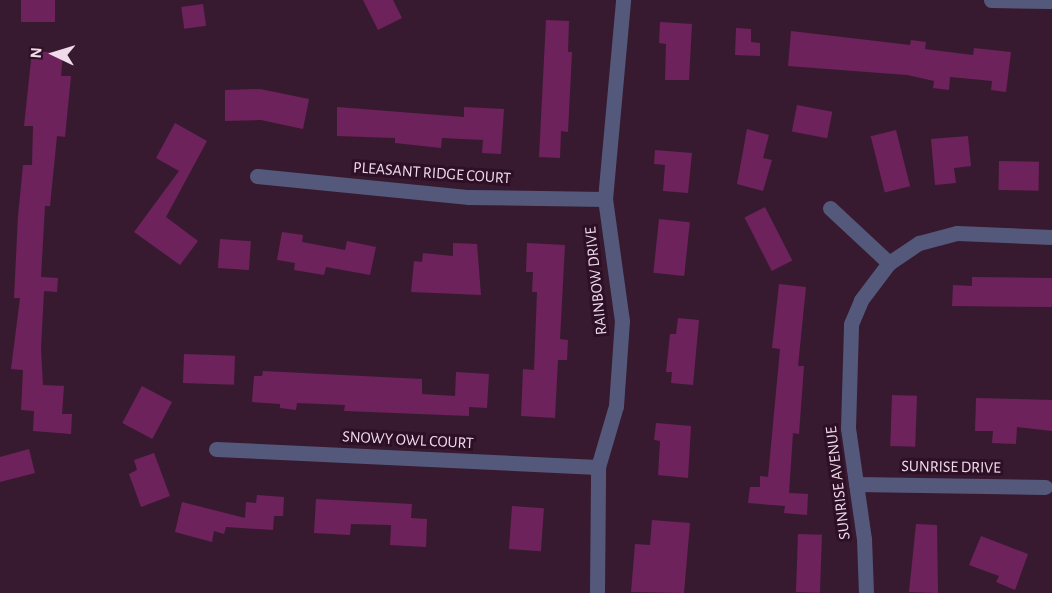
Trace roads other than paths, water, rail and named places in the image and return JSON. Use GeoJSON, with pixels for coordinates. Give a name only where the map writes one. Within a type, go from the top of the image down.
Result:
{"type":"FeatureCollection","features":[{"type":"Feature","properties":{"kind":"street","name":"RAINBOW DRIVE"},"geometry":{"type":"LineString","coordinates":[[597,593],[598,466],[616,406],[622,321],[605,200],[623,0]]}},
{"type":"Feature","properties":{"kind":"street"},"geometry":{"type":"LineString","coordinates":[[990,0],[1052,1]]}},
{"type":"Feature","properties":{"kind":"street","name":"PLEASANT RIDGE COURT"},"geometry":{"type":"LineString","coordinates":[[257,176],[469,197],[605,200]]}},
{"type":"Feature","properties":{"kind":"street"},"geometry":{"type":"LineString","coordinates":[[830,208],[889,263]]}},
{"type":"Feature","properties":{"kind":"street","name":"SUNRISE AVENUE"},"geometry":{"type":"LineString","coordinates":[[866,593],[856,484],[848,428],[851,324],[861,300],[889,263],[919,243],[957,233],[1052,237]]}},
{"type":"Feature","properties":{"kind":"street","name":"SNOWY OWL COURT"},"geometry":{"type":"LineString","coordinates":[[216,449],[598,466]]}},
{"type":"Feature","properties":{"kind":"street","name":"SUNRISE DRIVE"},"geometry":{"type":"LineString","coordinates":[[856,484],[1045,487]]}}]}
